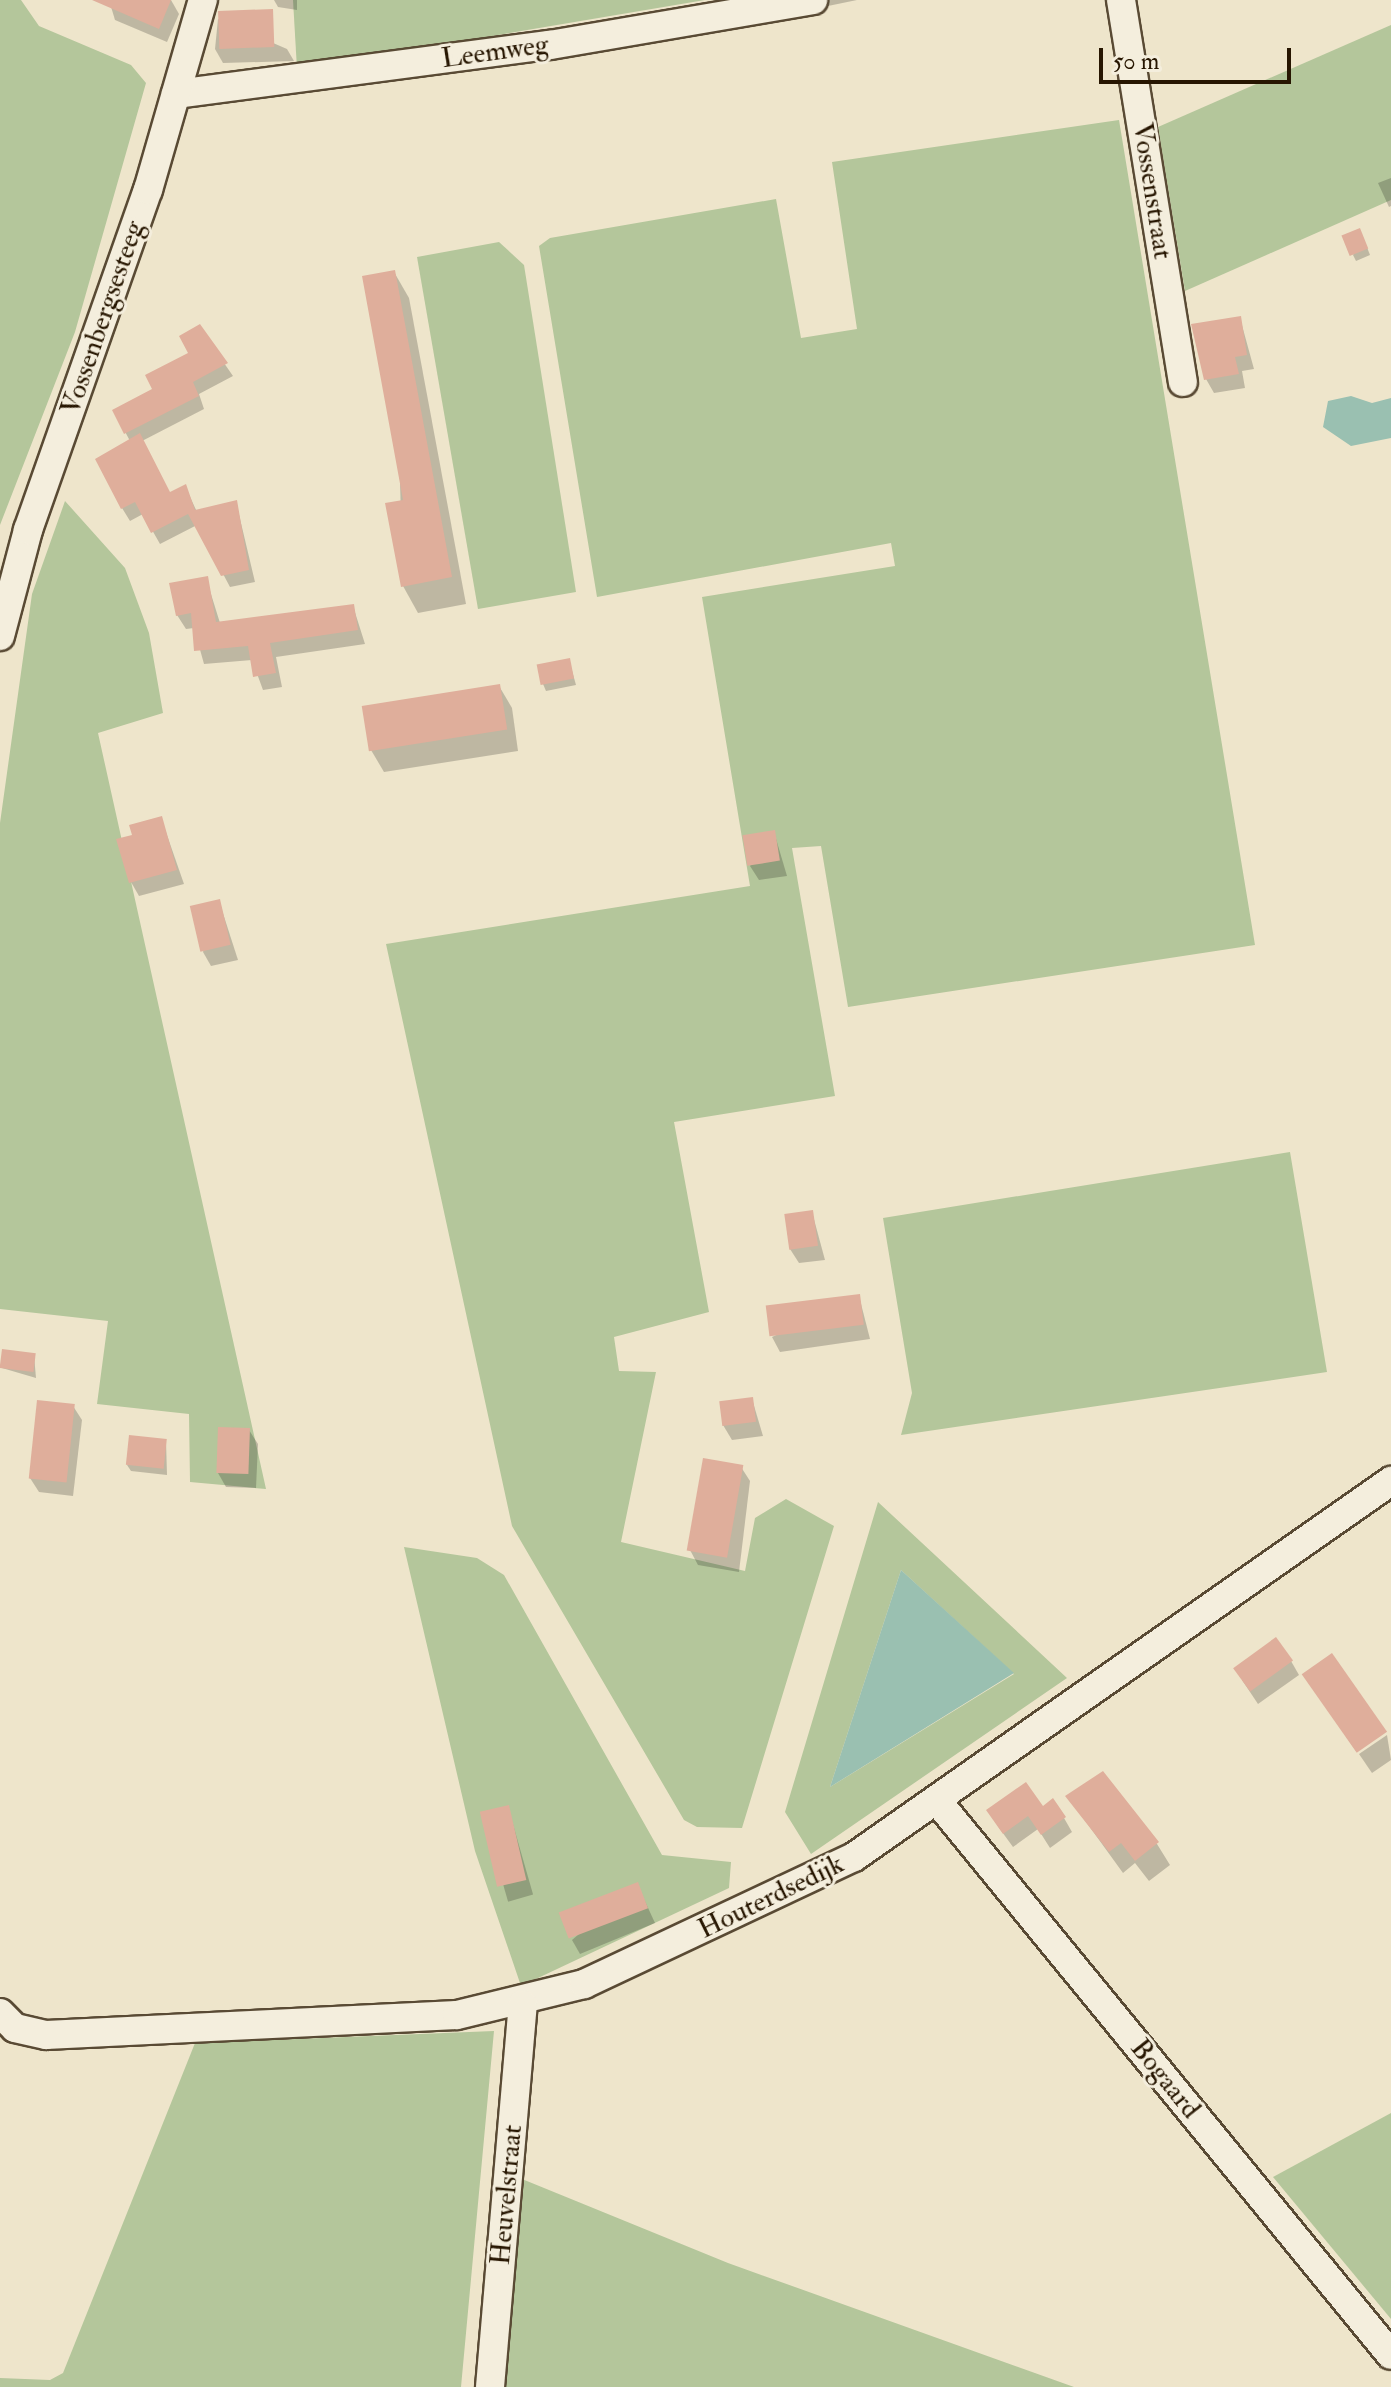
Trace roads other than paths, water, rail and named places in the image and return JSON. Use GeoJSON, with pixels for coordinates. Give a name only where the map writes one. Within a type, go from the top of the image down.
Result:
{"type":"FeatureCollection","features":[{"type":"Feature","properties":{"kind":"street","name":"Vossenbergsesteeg"},"geometry":{"type":"LineString","coordinates":[[0,636],[28,530],[176,94],[203,0]]}},
{"type":"Feature","properties":{"kind":"street","name":"Leemweg"},"geometry":{"type":"LineString","coordinates":[[176,94],[550,45],[813,0]]}},
{"type":"Feature","properties":{"kind":"street","name":"Vossenstraat"},"geometry":{"type":"LineString","coordinates":[[1121,0],[1183,382]]}},
{"type":"Feature","properties":{"kind":"street","name":"Houterdsedijk"},"geometry":{"type":"LineString","coordinates":[[0,2013],[15,2028],[46,2035],[457,2015],[523,2004],[724,1921],[854,1857],[939,1803],[1391,1481]]}},
{"type":"Feature","properties":{"kind":"street","name":"Bogaard"},"geometry":{"type":"LineString","coordinates":[[939,1803],[1391,2355]]}},
{"type":"Feature","properties":{"kind":"street","name":"Heuvelstraat"},"geometry":{"type":"LineString","coordinates":[[490,2387],[523,2004]]}}]}
